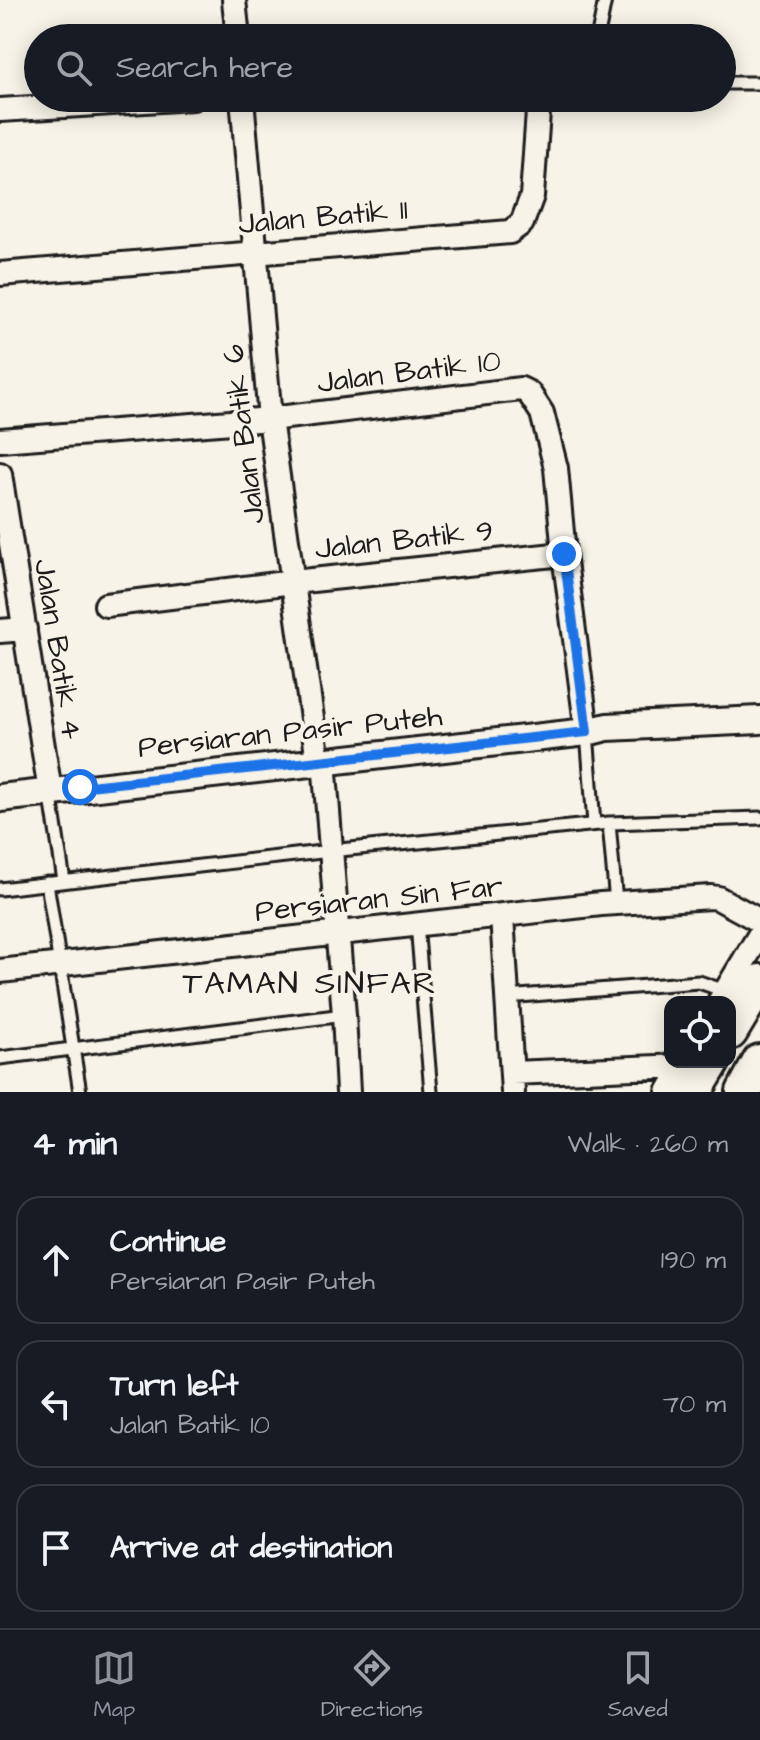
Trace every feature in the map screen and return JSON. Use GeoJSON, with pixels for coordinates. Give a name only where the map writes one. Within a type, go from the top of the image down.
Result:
{"type":"FeatureCollection","features":[{"type":"Feature","properties":{"kind":"main road"},"geometry":{"type":"LineString","coordinates":[[736,1022],[760,982]]}},
{"type":"Feature","properties":{"kind":"street"},"geometry":{"type":"LineString","coordinates":[[234,0],[237,24]]}},
{"type":"Feature","properties":{"kind":"street"},"geometry":{"type":"LineString","coordinates":[[0,110],[24,109]]}},
{"type":"Feature","properties":{"kind":"street","name":"Jalan Batik 6"},"geometry":{"type":"LineString","coordinates":[[243,112],[270,419],[321,761],[348,1092]]}},
{"type":"Feature","properties":{"kind":"street","name":"Jalan Batik 11"},"geometry":{"type":"LineString","coordinates":[[0,274],[510,232],[522,223],[532,196],[538,112]]}},
{"type":"Feature","properties":{"kind":"street","name":"Jalan Batik 10"},"geometry":{"type":"LineString","coordinates":[[0,440],[270,419],[521,389],[529,393],[542,413],[556,468],[587,732]]}},
{"type":"Feature","properties":{"kind":"street","name":"Jalan Batik 4"},"geometry":{"type":"LineString","coordinates":[[0,474],[50,791]]}},
{"type":"Feature","properties":{"kind":"street","name":"Jalan Batik 9"},"geometry":{"type":"LineString","coordinates":[[106,605],[564,554]]}},
{"type":"Feature","properties":{"kind":"street"},"geometry":{"type":"LineString","coordinates":[[0,631],[25,629]]}},
{"type":"Feature","properties":{"kind":"street","name":"Persiaran Pasir Puteh"},"geometry":{"type":"LineString","coordinates":[[0,798],[587,732],[607,727],[760,720]]}},
{"type":"Feature","properties":{"kind":"street","name":"Persiaran Pasir Puteh"},"geometry":{"type":"LineString","coordinates":[[587,732],[607,736],[760,733]]}},
{"type":"Feature","properties":{"kind":"street","name":"Persiaran Sin Far"},"geometry":{"type":"LineString","coordinates":[[0,971],[616,903],[711,897],[760,921]]}},
{"type":"Feature","properties":{"kind":"street"},"geometry":{"type":"LineString","coordinates":[[502,916],[513,1082],[693,1071]]}},
{"type":"Feature","properties":{"kind":"street"},"geometry":{"type":"LineString","coordinates":[[723,996],[760,934]]}},
{"type":"Feature","properties":{"kind":"street"},"geometry":{"type":"LineString","coordinates":[[668,1092],[693,1071]]}},
{"type":"Feature","properties":{"kind":"lane"},"geometry":{"type":"LineString","coordinates":[[600,24],[605,0]]}},
{"type":"Feature","properties":{"kind":"lane"},"geometry":{"type":"LineString","coordinates":[[736,83],[760,83]]}},
{"type":"Feature","properties":{"kind":"lane","name":"Jalan Batik 10"},"geometry":{"type":"LineString","coordinates":[[587,732],[594,824]]}},
{"type":"Feature","properties":{"kind":"lane","name":"Jalan Batik 4"},"geometry":{"type":"LineString","coordinates":[[50,791],[64,881]]}},
{"type":"Feature","properties":{"kind":"lane"},"geometry":{"type":"LineString","coordinates":[[0,889],[594,824],[760,818]]}},
{"type":"Feature","properties":{"kind":"lane"},"geometry":{"type":"LineString","coordinates":[[609,823],[616,903]]}},
{"type":"Feature","properties":{"kind":"lane"},"geometry":{"type":"LineString","coordinates":[[47,883],[80,1092]]}},
{"type":"Feature","properties":{"kind":"lane"},"geometry":{"type":"LineString","coordinates":[[417,924],[431,1092]]}},
{"type":"Feature","properties":{"kind":"lane"},"geometry":{"type":"LineString","coordinates":[[506,997],[699,982],[720,996]]}},
{"type":"Feature","properties":{"kind":"lane"},"geometry":{"type":"LineString","coordinates":[[0,1058],[344,1015]]}},
{"type":"Feature","properties":{"kind":"district","name":"TAMAN SINFAR"},"geometry":{"type":"Point","coordinates":[310,983]}},
{"type":"Feature","properties":{"kind":"route"},"geometry":{"type":"LineString","coordinates":[[80,787],[587,732],[564,554]]}}]}
